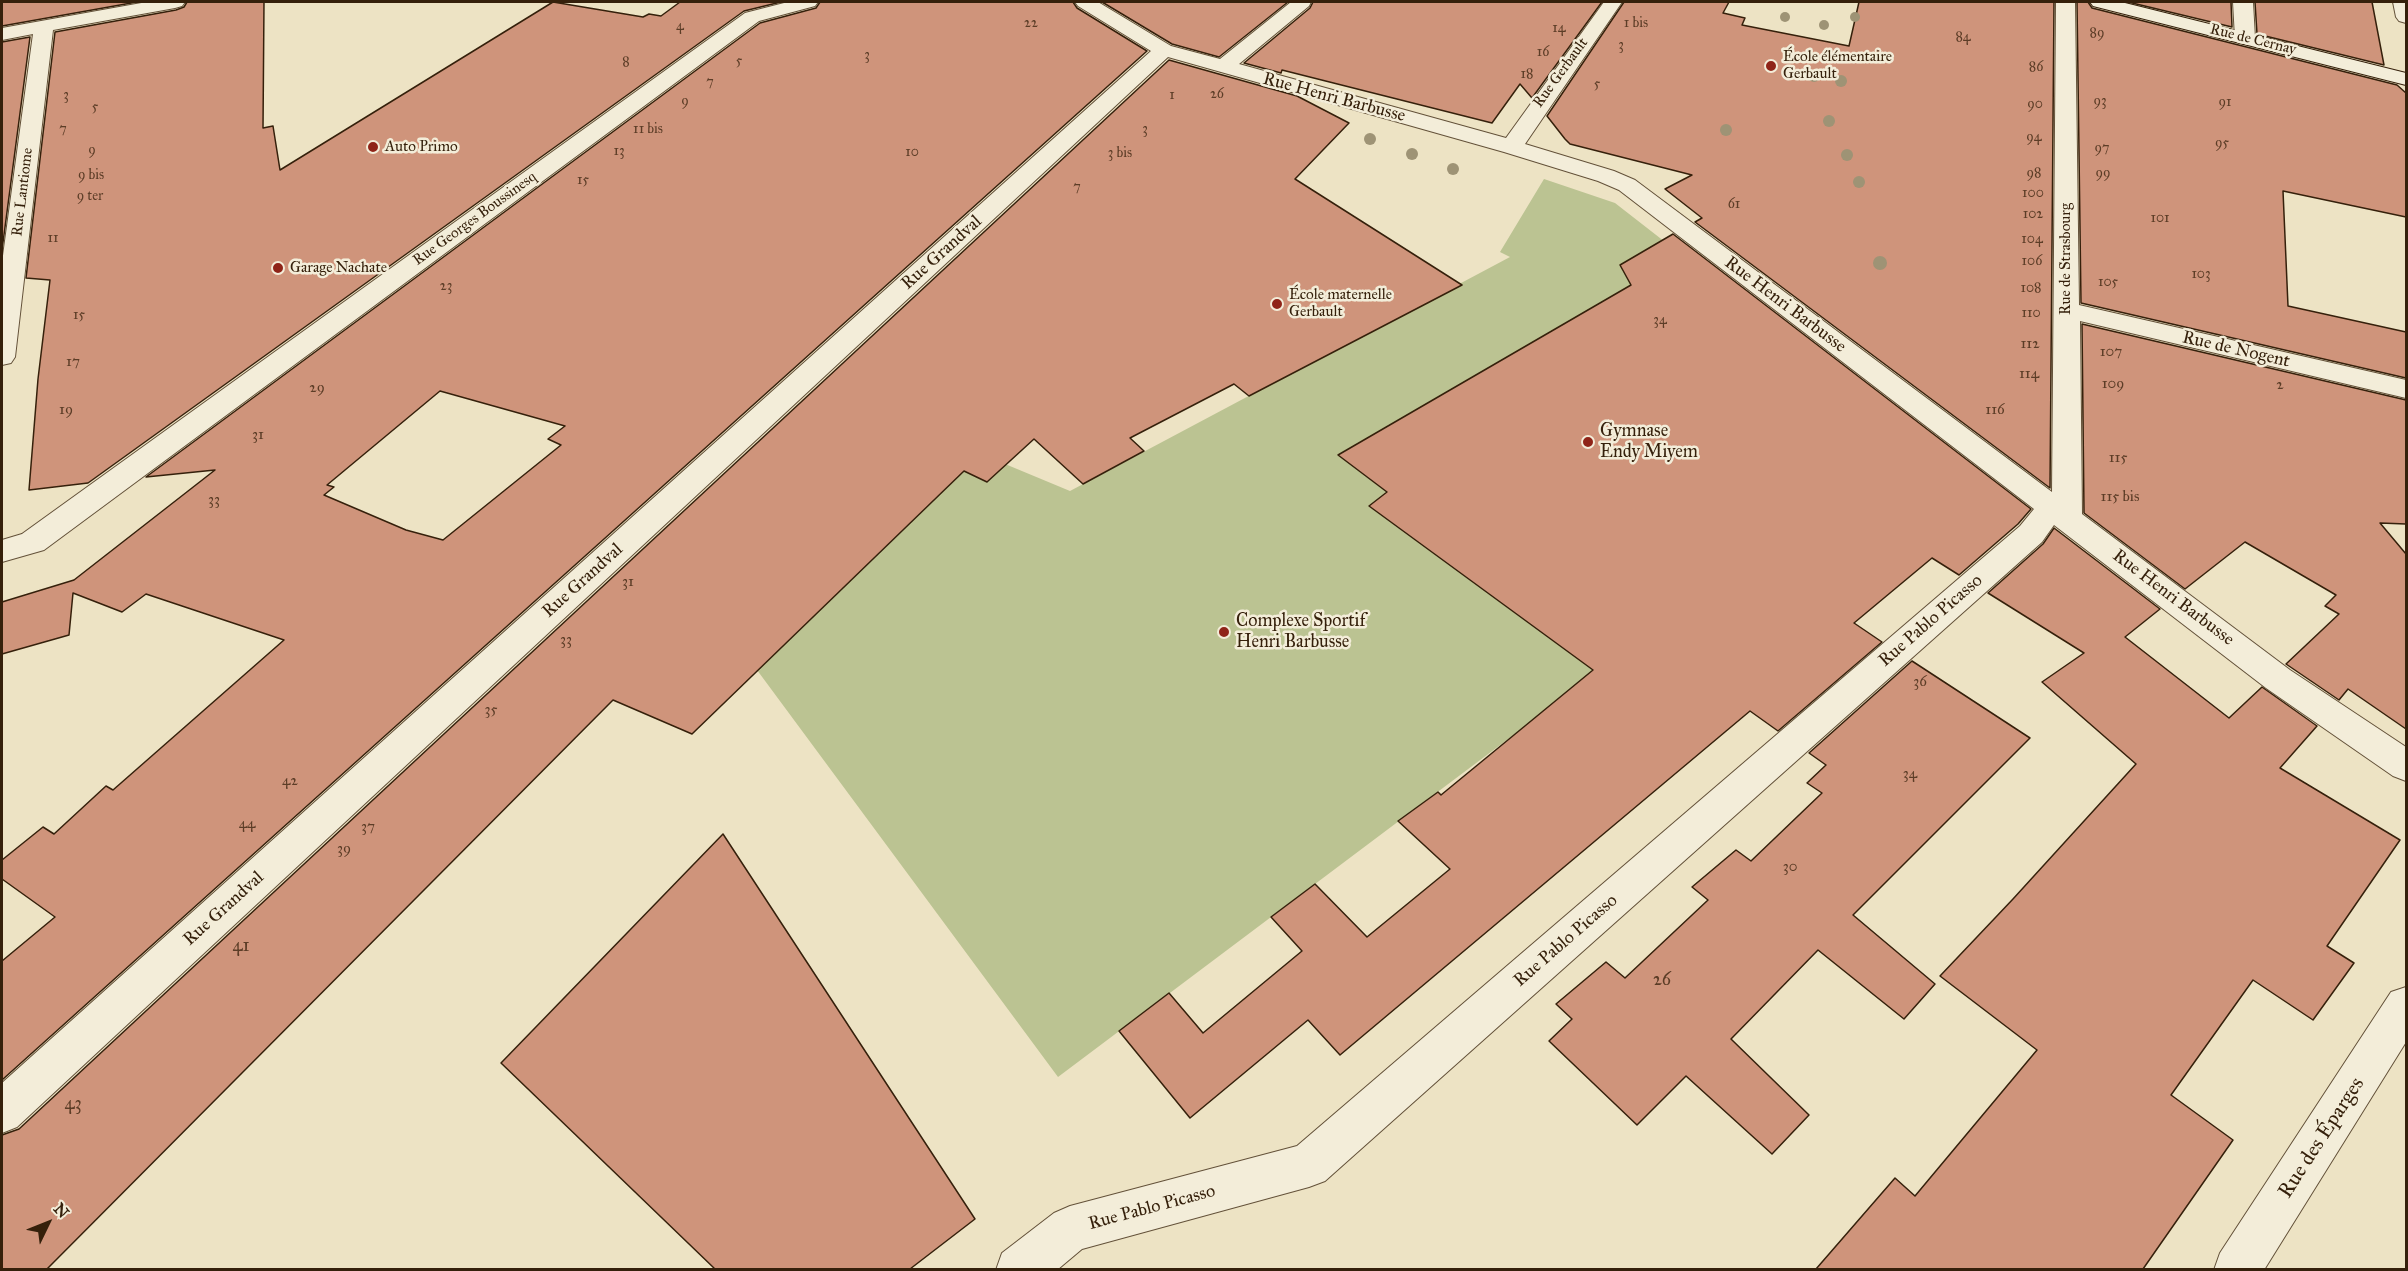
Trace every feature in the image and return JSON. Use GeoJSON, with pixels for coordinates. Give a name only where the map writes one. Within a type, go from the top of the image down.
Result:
{"type":"FeatureCollection","features":[{"type":"Feature","properties":{"kind":"street"},"geometry":{"type":"LineString","coordinates":[[2,34],[175,2]]}},
{"type":"Feature","properties":{"kind":"street","name":"Rue Georges Boussinesq"},"geometry":{"type":"LineString","coordinates":[[2,551],[33,542],[752,17],[808,2]]}},
{"type":"Feature","properties":{"kind":"street","name":"Rue Henri Barbusse"},"geometry":{"type":"LineString","coordinates":[[1084,2],[1117,12],[1164,50],[1512,147],[1606,176],[1627,185],[2278,679],[2406,766]]}},
{"type":"Feature","properties":{"kind":"street"},"geometry":{"type":"LineString","coordinates":[[1223,67],[1302,2]]}},
{"type":"Feature","properties":{"kind":"street","name":"Rue Gerbault"},"geometry":{"type":"LineString","coordinates":[[1512,147],[1524,126],[1613,2]]}},
{"type":"Feature","properties":{"kind":"street","name":"Rue de Strasbourg"},"geometry":{"type":"LineString","coordinates":[[2060,512],[2067,310],[2066,2]]}},
{"type":"Feature","properties":{"kind":"street","name":"Rue de Cernay"},"geometry":{"type":"LineString","coordinates":[[2100,2],[2406,80]]}},
{"type":"Feature","properties":{"kind":"street"},"geometry":{"type":"LineString","coordinates":[[2243,2],[2245,38]]}},
{"type":"Feature","properties":{"kind":"street"},"geometry":{"type":"LineString","coordinates":[[2403,2],[2406,17]]}},
{"type":"Feature","properties":{"kind":"street","name":"Rue Lantiome"},"geometry":{"type":"LineString","coordinates":[[2,357],[44,26]]}},
{"type":"Feature","properties":{"kind":"street","name":"Rue Grandval"},"geometry":{"type":"LineString","coordinates":[[2,1112],[1164,50]]}},
{"type":"Feature","properties":{"kind":"street","name":"Rue de Nogent"},"geometry":{"type":"LineString","coordinates":[[2067,310],[2406,389]]}},
{"type":"Feature","properties":{"kind":"street","name":"Rue Pablo Picasso"},"geometry":{"type":"LineString","coordinates":[[1020,1269],[1070,1229],[1309,1165],[2031,534],[2060,512]]}},
{"type":"Feature","properties":{"kind":"street","name":"Rue des Éparges"},"geometry":{"type":"LineString","coordinates":[[2236,1269],[2406,1006]]}},
{"type":"Feature","properties":{"kind":"green space","name":"Complexe Sportif Henri Barbusse"},"geometry":{"type":"Polygon","coordinates":[[[1544,179],[1615,203],[1913,435],[1058,1077],[757,670],[981,454],[1070,491],[1510,257],[1500,252],[1544,179]]]}},
{"type":"Feature","properties":{"kind":"building"},"geometry":{"type":"Polygon","coordinates":[[[2,2],[137,2],[2,26],[2,2]]]}},
{"type":"Feature","properties":{"kind":"building"},"geometry":{"type":"Polygon","coordinates":[[[187,2],[264,2],[263,128],[273,126],[280,170],[553,2],[643,17],[649,14],[661,16],[680,2],[781,2],[744,11],[88,483],[29,490],[38,379],[50,280],[26,278],[55,32],[176,10],[184,7],[187,2]]]}},
{"type":"Feature","properties":{"kind":"building"},"geometry":{"type":"Polygon","coordinates":[[[820,2],[1073,2],[1077,8],[1147,51],[2,1080],[2,961],[55,917],[2,879],[2,860],[43,827],[54,834],[106,786],[113,790],[284,640],[146,594],[122,612],[73,593],[69,635],[2,654],[2,602],[74,580],[215,470],[146,477],[760,23],[816,8],[820,2]],[[440,391],[327,485],[334,487],[324,495],[406,530],[443,540],[561,445],[548,439],[565,426],[440,391]]]}},
{"type":"Feature","properties":{"kind":"building"},"geometry":{"type":"Polygon","coordinates":[[[1102,2],[1288,2],[1219,57],[1172,44],[1102,2]]]}},
{"type":"Feature","properties":{"kind":"building"},"geometry":{"type":"Polygon","coordinates":[[[1313,2],[1602,2],[1532,98],[1520,84],[1492,123],[1282,70],[1281,73],[1244,63],[1310,8],[1313,2]]]}},
{"type":"Feature","properties":{"kind":"building"},"geometry":{"type":"Polygon","coordinates":[[[1624,2],[1729,2],[1723,13],[1745,18],[1742,25],[1849,46],[1859,2],[2054,2],[2050,488],[1695,222],[1702,218],[1665,189],[1692,175],[1570,144],[1565,139],[1547,116],[1624,2]]]}},
{"type":"Feature","properties":{"kind":"building"},"geometry":{"type":"Polygon","coordinates":[[[2077,2],[2088,2],[2092,8],[2397,85],[2406,93],[2406,217],[2283,191],[2288,306],[2406,332],[2406,378],[2081,303],[2077,2]]]}},
{"type":"Feature","properties":{"kind":"building"},"geometry":{"type":"Polygon","coordinates":[[[2128,2],[2231,2],[2232,27],[2128,2]]]}},
{"type":"Feature","properties":{"kind":"building"},"geometry":{"type":"Polygon","coordinates":[[[2255,2],[2372,2],[2384,65],[2257,34],[2255,2]]]}},
{"type":"Feature","properties":{"kind":"building"},"geometry":{"type":"Polygon","coordinates":[[[30,37],[2,250],[2,42],[30,37]]]}},
{"type":"Feature","properties":{"kind":"building"},"geometry":{"type":"Polygon","coordinates":[[[1169,60],[1297,96],[1349,123],[1295,179],[1462,285],[1249,396],[1234,384],[1130,438],[1144,451],[1083,484],[1034,439],[987,482],[964,471],[692,734],[613,700],[47,1269],[2,1269],[2,1135],[19,1129],[1169,60]]]}},
{"type":"Feature","properties":{"kind":"building"},"geometry":{"type":"Polygon","coordinates":[[[1673,234],[2031,509],[2018,524],[1959,575],[1932,558],[1854,623],[1882,642],[1778,731],[1750,711],[1340,1055],[1308,1020],[1190,1118],[1119,1031],[1169,993],[1203,1033],[1302,951],[1271,917],[1315,884],[1367,937],[1450,869],[1398,821],[1438,792],[1441,795],[1593,670],[1369,506],[1387,492],[1338,455],[1631,285],[1620,265],[1673,234]]]}},
{"type":"Feature","properties":{"kind":"building"},"geometry":{"type":"Polygon","coordinates":[[[2082,324],[2406,400],[2406,524],[2380,523],[2406,554],[2406,729],[2348,689],[2339,700],[2286,664],[2339,614],[2325,606],[2336,595],[2245,542],[2185,589],[2084,513],[2082,324]]]}},
{"type":"Feature","properties":{"kind":"building"},"geometry":{"type":"Polygon","coordinates":[[[2054,528],[2160,609],[2125,637],[2229,718],[2262,687],[2317,726],[2280,768],[2400,840],[2327,946],[2354,963],[2313,1020],[2253,980],[2171,1095],[2233,1140],[2143,1269],[1816,1269],[1895,1178],[1915,1196],[2037,1050],[1940,976],[2136,764],[2042,682],[2084,653],[1988,593],[2043,544],[2054,528]]]}},
{"type":"Feature","properties":{"kind":"building"},"geometry":{"type":"Polygon","coordinates":[[[1912,661],[2030,738],[1853,915],[1935,984],[1904,1019],[1818,950],[1731,1039],[1809,1115],[1772,1154],[1686,1076],[1637,1125],[1549,1041],[1572,1019],[1556,1004],[1606,962],[1625,978],[1708,900],[1692,887],[1736,850],[1751,861],[1822,793],[1807,783],[1826,765],[1809,753],[1912,661]]]}},
{"type":"Feature","properties":{"kind":"building"},"geometry":{"type":"Polygon","coordinates":[[[723,834],[975,1219],[910,1269],[715,1269],[501,1063],[723,834]]]}},
{"type":"Feature","properties":{"kind":"place","name":"École élémentaire Gerbault"},"geometry":{"type":"Point","coordinates":[1771,66]}},
{"type":"Feature","properties":{"kind":"place","name":"Auto Primo"},"geometry":{"type":"Point","coordinates":[373,147]}},
{"type":"Feature","properties":{"kind":"place","name":"Garage Nachate"},"geometry":{"type":"Point","coordinates":[278,268]}},
{"type":"Feature","properties":{"kind":"place","name":"École maternelle Gerbault"},"geometry":{"type":"Point","coordinates":[1277,304]}},
{"type":"Feature","properties":{"kind":"place","name":"Gymnase Endy Miyem"},"geometry":{"type":"Point","coordinates":[1588,442]}},
{"type":"Feature","properties":{"kind":"place","name":"Complexe Sportif Henri Barbusse"},"geometry":{"type":"Point","coordinates":[1224,632]}}]}
